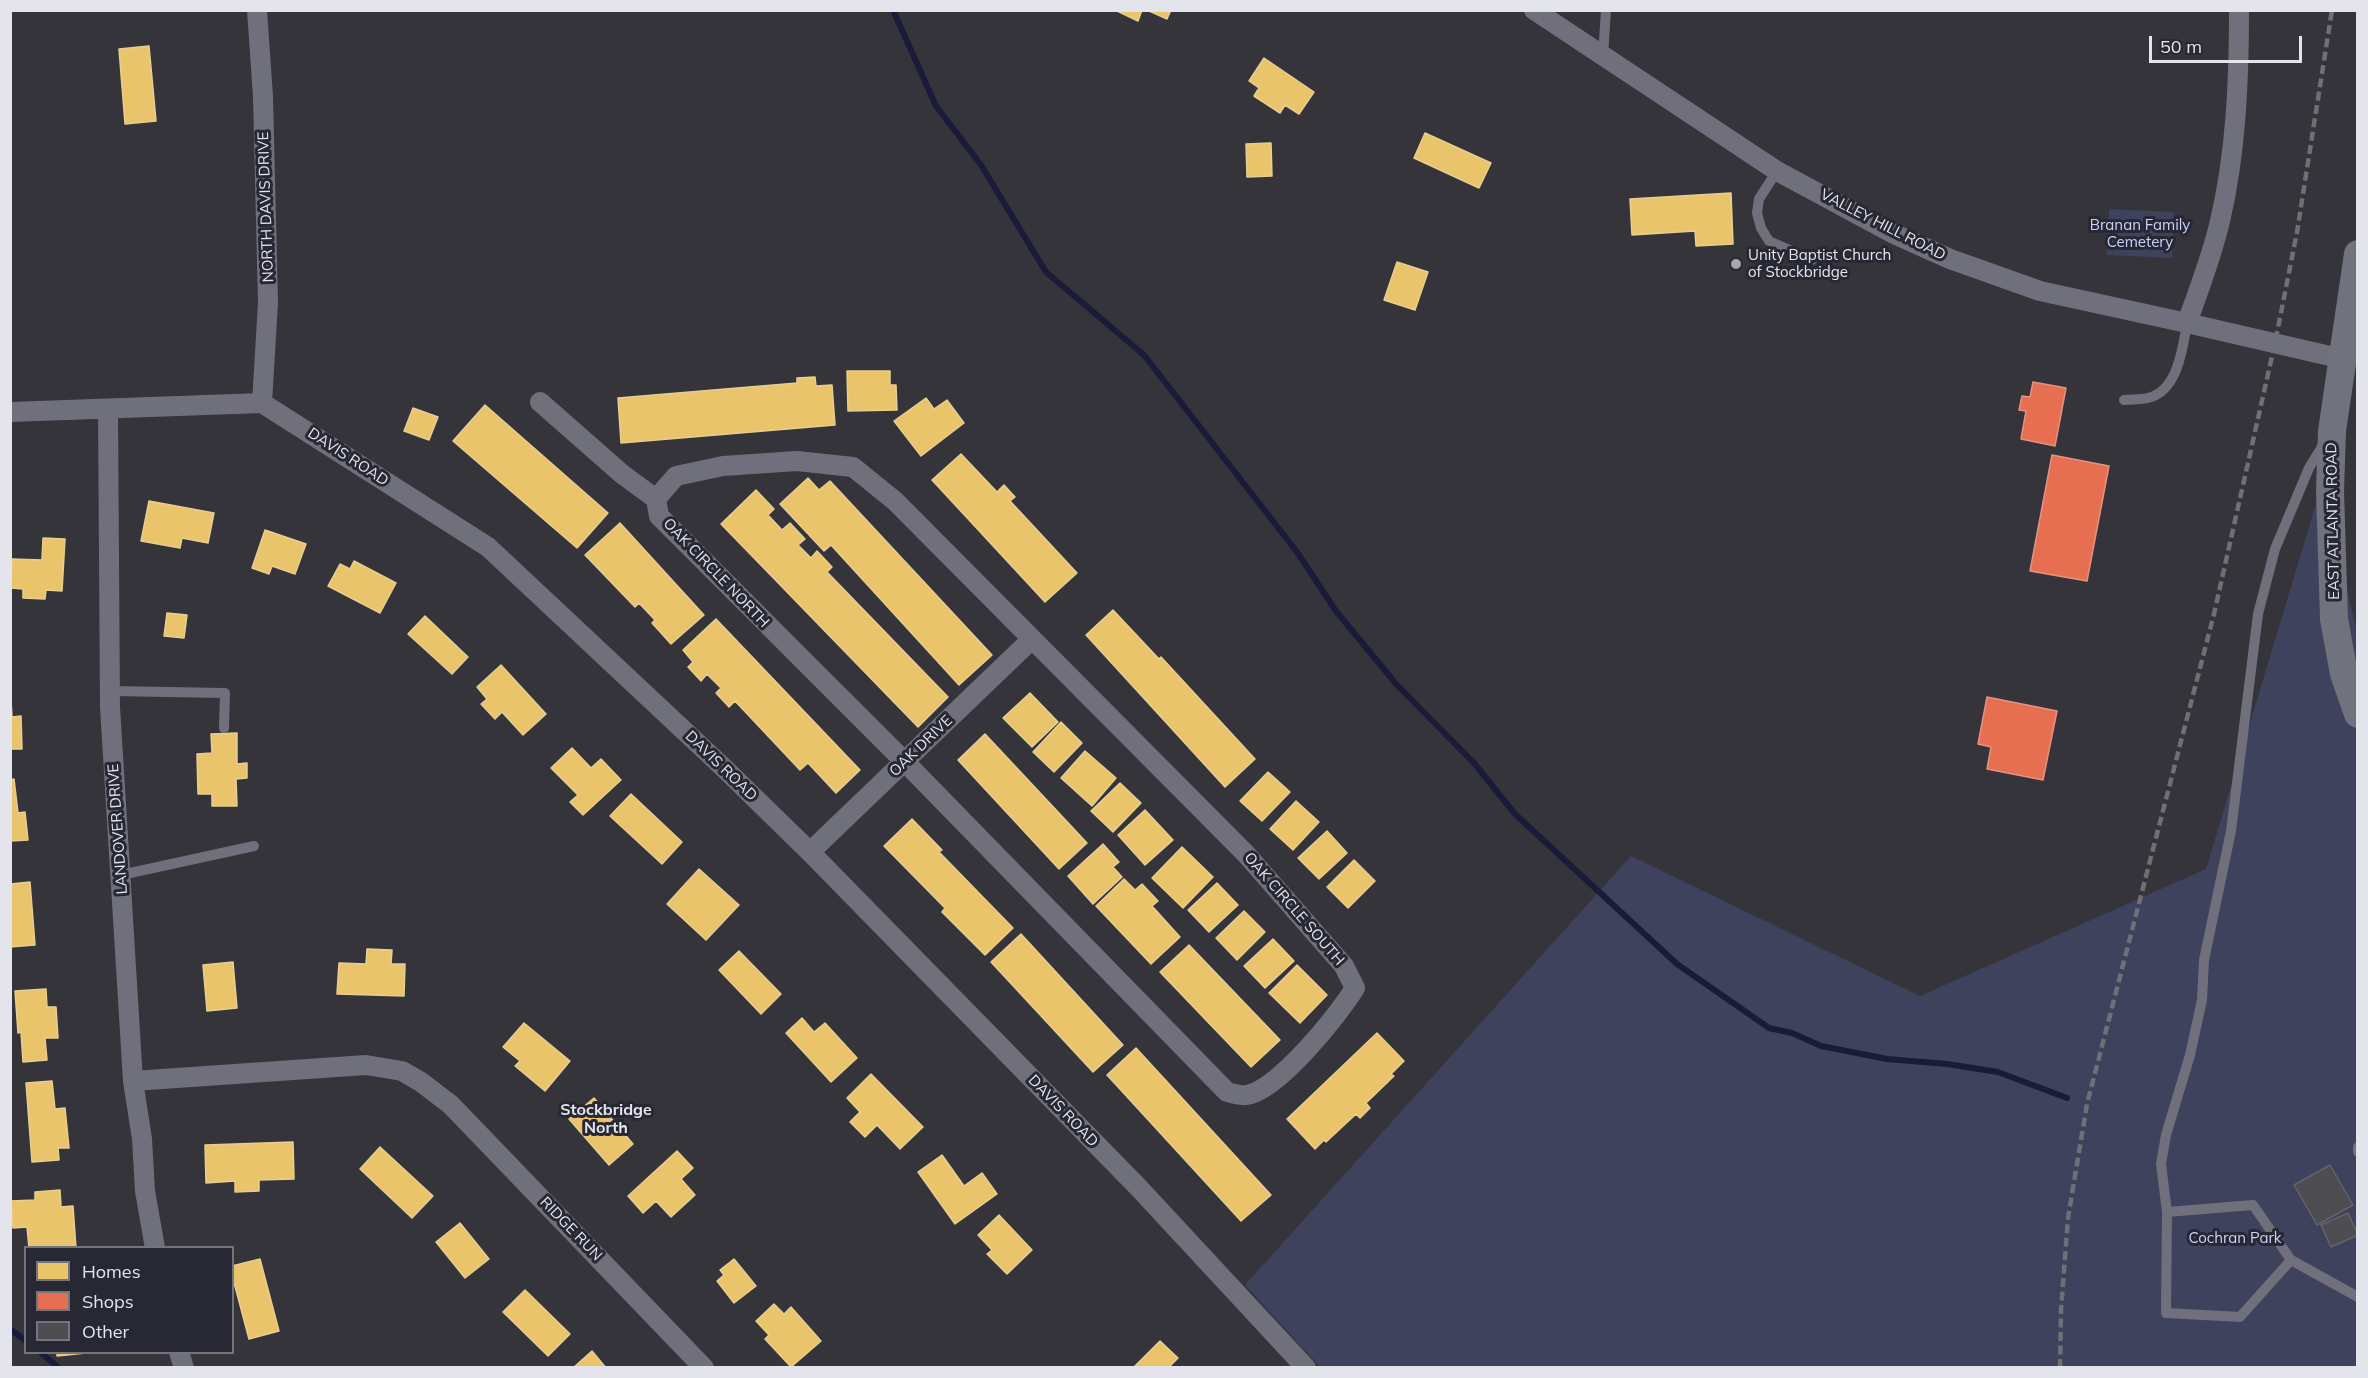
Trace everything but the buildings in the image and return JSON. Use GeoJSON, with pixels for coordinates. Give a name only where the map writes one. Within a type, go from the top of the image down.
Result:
{"type":"FeatureCollection","features":[{"type":"Feature","properties":{"kind":"street","name":"NORTH DAVIS DRIVE"},"geometry":{"type":"LineString","coordinates":[[257,10],[263,97],[268,302],[262,403]]}},
{"type":"Feature","properties":{"kind":"street","name":"VALLEY HILL ROAD"},"geometry":{"type":"LineString","coordinates":[[1534,10],[1777,171],[1892,233],[1950,259],[2040,291],[2343,359]]}},
{"type":"Feature","properties":{"kind":"street"},"geometry":{"type":"LineString","coordinates":[[2187,323],[2220,222],[2231,163],[2237,83],[2239,10]]}},
{"type":"Feature","properties":{"kind":"street","name":"EAST ATLANTA ROAD"},"geometry":{"type":"LineString","coordinates":[[2358,254],[2332,431],[2330,514],[2334,619],[2344,674],[2358,714]]}},
{"type":"Feature","properties":{"kind":"street"},"geometry":{"type":"LineString","coordinates":[[540,402],[622,474],[657,498]]}},
{"type":"Feature","properties":{"kind":"street"},"geometry":{"type":"LineString","coordinates":[[10,412],[262,403]]}},
{"type":"Feature","properties":{"kind":"street","name":"DAVIS ROAD"},"geometry":{"type":"LineString","coordinates":[[262,403],[488,547],[725,769],[810,852],[1138,1187],[1297,1365]]}},
{"type":"Feature","properties":{"kind":"street","name":"LANDOVER DRIVE"},"geometry":{"type":"LineString","coordinates":[[108,409],[110,691],[133,1081],[142,1139],[145,1191],[155,1246]]}},
{"type":"Feature","properties":{"kind":"street","name":"OAK CIRCLE NORTH"},"geometry":{"type":"LineString","coordinates":[[905,762],[659,516],[657,498],[676,476],[723,466],[797,460],[853,467],[895,501],[1032,639]]}},
{"type":"Feature","properties":{"kind":"street","name":"OAK DRIVE"},"geometry":{"type":"LineString","coordinates":[[810,852],[1032,639]]}},
{"type":"Feature","properties":{"kind":"street","name":"OAK CIRCLE SOUTH"},"geometry":{"type":"LineString","coordinates":[[905,762],[1227,1092],[1246,1096],[1276,1081],[1341,1011],[1355,988],[1344,966],[1246,854],[1032,639]]}},
{"type":"Feature","properties":{"kind":"street","name":"RIDGE RUN"},"geometry":{"type":"LineString","coordinates":[[133,1081],[366,1065],[402,1071],[451,1105],[704,1368]]}},
{"type":"Feature","properties":{"kind":"lane"},"geometry":{"type":"LineString","coordinates":[[1603,56],[1606,10]]}},
{"type":"Feature","properties":{"kind":"lane"},"geometry":{"type":"LineString","coordinates":[[1777,171],[1759,199],[1757,213],[1761,228],[1769,241],[1812,260]]}},
{"type":"Feature","properties":{"kind":"lane"},"geometry":{"type":"LineString","coordinates":[[2124,400],[2150,398],[2169,384],[2178,367],[2187,323]]}},
{"type":"Feature","properties":{"kind":"lane"},"geometry":{"type":"LineString","coordinates":[[2291,1260],[2240,1317],[2166,1313],[2167,1212],[2161,1164],[2166,1135],[2190,1055],[2202,1000],[2204,960],[2232,831],[2258,614],[2275,549],[2309,468],[2332,431]]}},
{"type":"Feature","properties":{"kind":"lane"},"geometry":{"type":"LineString","coordinates":[[110,691],[225,693],[224,729]]}},
{"type":"Feature","properties":{"kind":"lane"},"geometry":{"type":"LineString","coordinates":[[121,875],[254,846]]}},
{"type":"Feature","properties":{"kind":"lane"},"geometry":{"type":"LineString","coordinates":[[2358,1147],[2358,1152]]}},
{"type":"Feature","properties":{"kind":"lane"},"geometry":{"type":"LineString","coordinates":[[2167,1212],[2253,1205],[2291,1260],[2358,1297]]}},
{"type":"Feature","properties":{"kind":"green space","name":"Branan Family Cemetery"},"geometry":{"type":"Polygon","coordinates":[[[2109,209],[2174,212],[2172,258],[2107,255],[2109,209]]]}},
{"type":"Feature","properties":{"kind":"green space","name":"Cochran Park"},"geometry":{"type":"Polygon","coordinates":[[[2322,484],[2358,636],[2357,1367],[1320,1367],[1245,1285],[1631,856],[1920,996],[2206,869],[2322,484]]]}},
{"type":"Feature","properties":{"kind":"waterway"},"geometry":{"type":"LineString","coordinates":[[893,10],[936,106],[981,165],[1046,272],[1144,355],[1297,552],[1336,611],[1397,685],[1474,763],[1515,814],[1677,964],[1769,1028],[1792,1033],[1821,1046],[1887,1059],[1947,1064],[1998,1072],[2067,1098]]}},
{"type":"Feature","properties":{"kind":"waterway"},"geometry":{"type":"LineString","coordinates":[[10,1329],[24,1340]]}},
{"type":"Feature","properties":{"kind":"waterway"},"geometry":{"type":"LineString","coordinates":[[42,1354],[59,1368]]}},
{"type":"Feature","properties":{"kind":"railway"},"geometry":{"type":"LineString","coordinates":[[2060,1368],[2061,1310],[2068,1218],[2087,1104],[2214,614],[2275,343],[2297,232],[2332,10]]}},
{"type":"Feature","properties":{"kind":"place","name":"Unity Baptist Church of Stockbridge"},"geometry":{"type":"Point","coordinates":[1736,264]}},
{"type":"Feature","properties":{"kind":"district","name":"Stockbridge North"},"geometry":{"type":"Point","coordinates":[606,1119]}}]}
